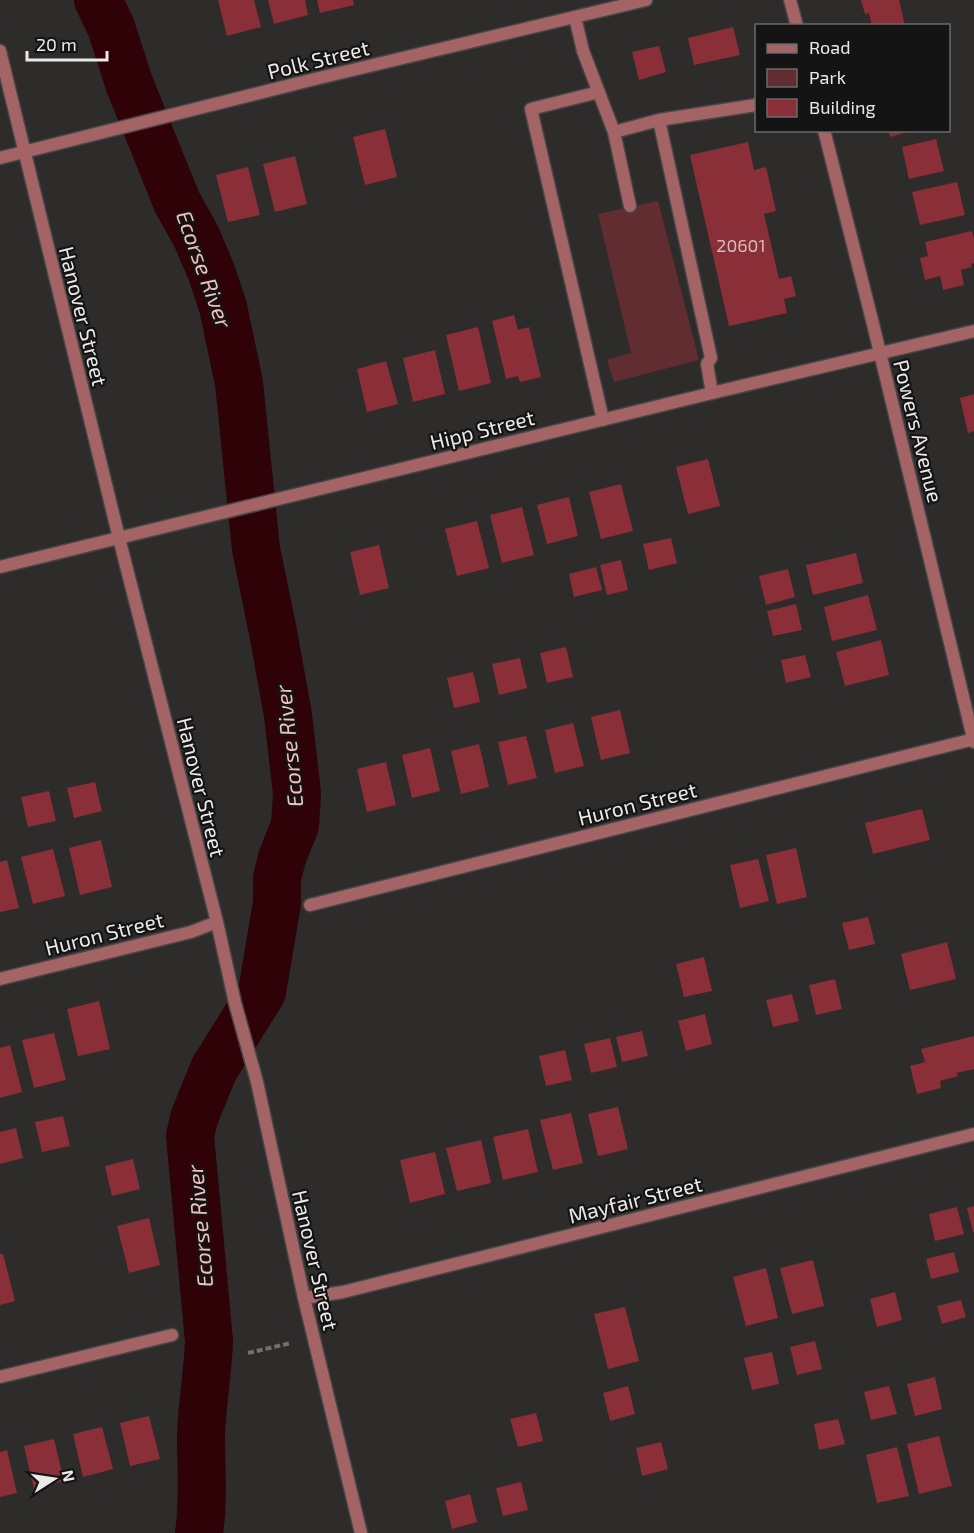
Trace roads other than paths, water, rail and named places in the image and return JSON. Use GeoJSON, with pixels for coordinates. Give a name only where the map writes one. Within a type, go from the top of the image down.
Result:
{"type":"FeatureCollection","features":[{"type":"Feature","properties":{"kind":"street","name":"Polk Street"},"geometry":{"type":"LineString","coordinates":[[0,158],[646,0]]}},
{"type":"Feature","properties":{"kind":"street"},"geometry":{"type":"LineString","coordinates":[[790,0],[796,24]]}},
{"type":"Feature","properties":{"kind":"street"},"geometry":{"type":"LineString","coordinates":[[575,17],[583,51],[614,132],[630,206]]}},
{"type":"Feature","properties":{"kind":"street","name":"Hanover Street"},"geometry":{"type":"LineString","coordinates":[[0,51],[118,538],[256,1082],[304,1298],[361,1533]]}},
{"type":"Feature","properties":{"kind":"street"},"geometry":{"type":"LineString","coordinates":[[599,92],[531,109],[603,420]]}},
{"type":"Feature","properties":{"kind":"street"},"geometry":{"type":"LineString","coordinates":[[614,132],[659,120],[755,105]]}},
{"type":"Feature","properties":{"kind":"street"},"geometry":{"type":"LineString","coordinates":[[659,120],[711,358],[707,364],[712,393]]}},
{"type":"Feature","properties":{"kind":"street","name":"Powers Avenue"},"geometry":{"type":"LineString","coordinates":[[825,132],[974,740]]}},
{"type":"Feature","properties":{"kind":"street","name":"Hipp Street"},"geometry":{"type":"LineString","coordinates":[[0,567],[974,331]]}},
{"type":"Feature","properties":{"kind":"street","name":"Huron Street"},"geometry":{"type":"LineString","coordinates":[[310,905],[974,740]]}},
{"type":"Feature","properties":{"kind":"street","name":"Huron Street"},"geometry":{"type":"LineString","coordinates":[[0,979],[191,932],[217,922]]}},
{"type":"Feature","properties":{"kind":"street","name":"Mayfair Street"},"geometry":{"type":"LineString","coordinates":[[304,1298],[343,1292],[974,1134]]}},
{"type":"Feature","properties":{"kind":"street"},"geometry":{"type":"LineString","coordinates":[[0,1377],[172,1335]]}},
{"type":"Feature","properties":{"kind":"waterway","name":"Ecorse River"},"geometry":{"type":"LineString","coordinates":[[98,0],[111,27],[129,83],[177,202],[196,236],[223,307],[239,383],[256,549],[288,715],[297,793],[295,825],[277,878],[277,903],[262,992],[214,1069],[194,1118],[190,1136],[209,1341],[201,1435],[202,1496],[199,1533]]}}]}
